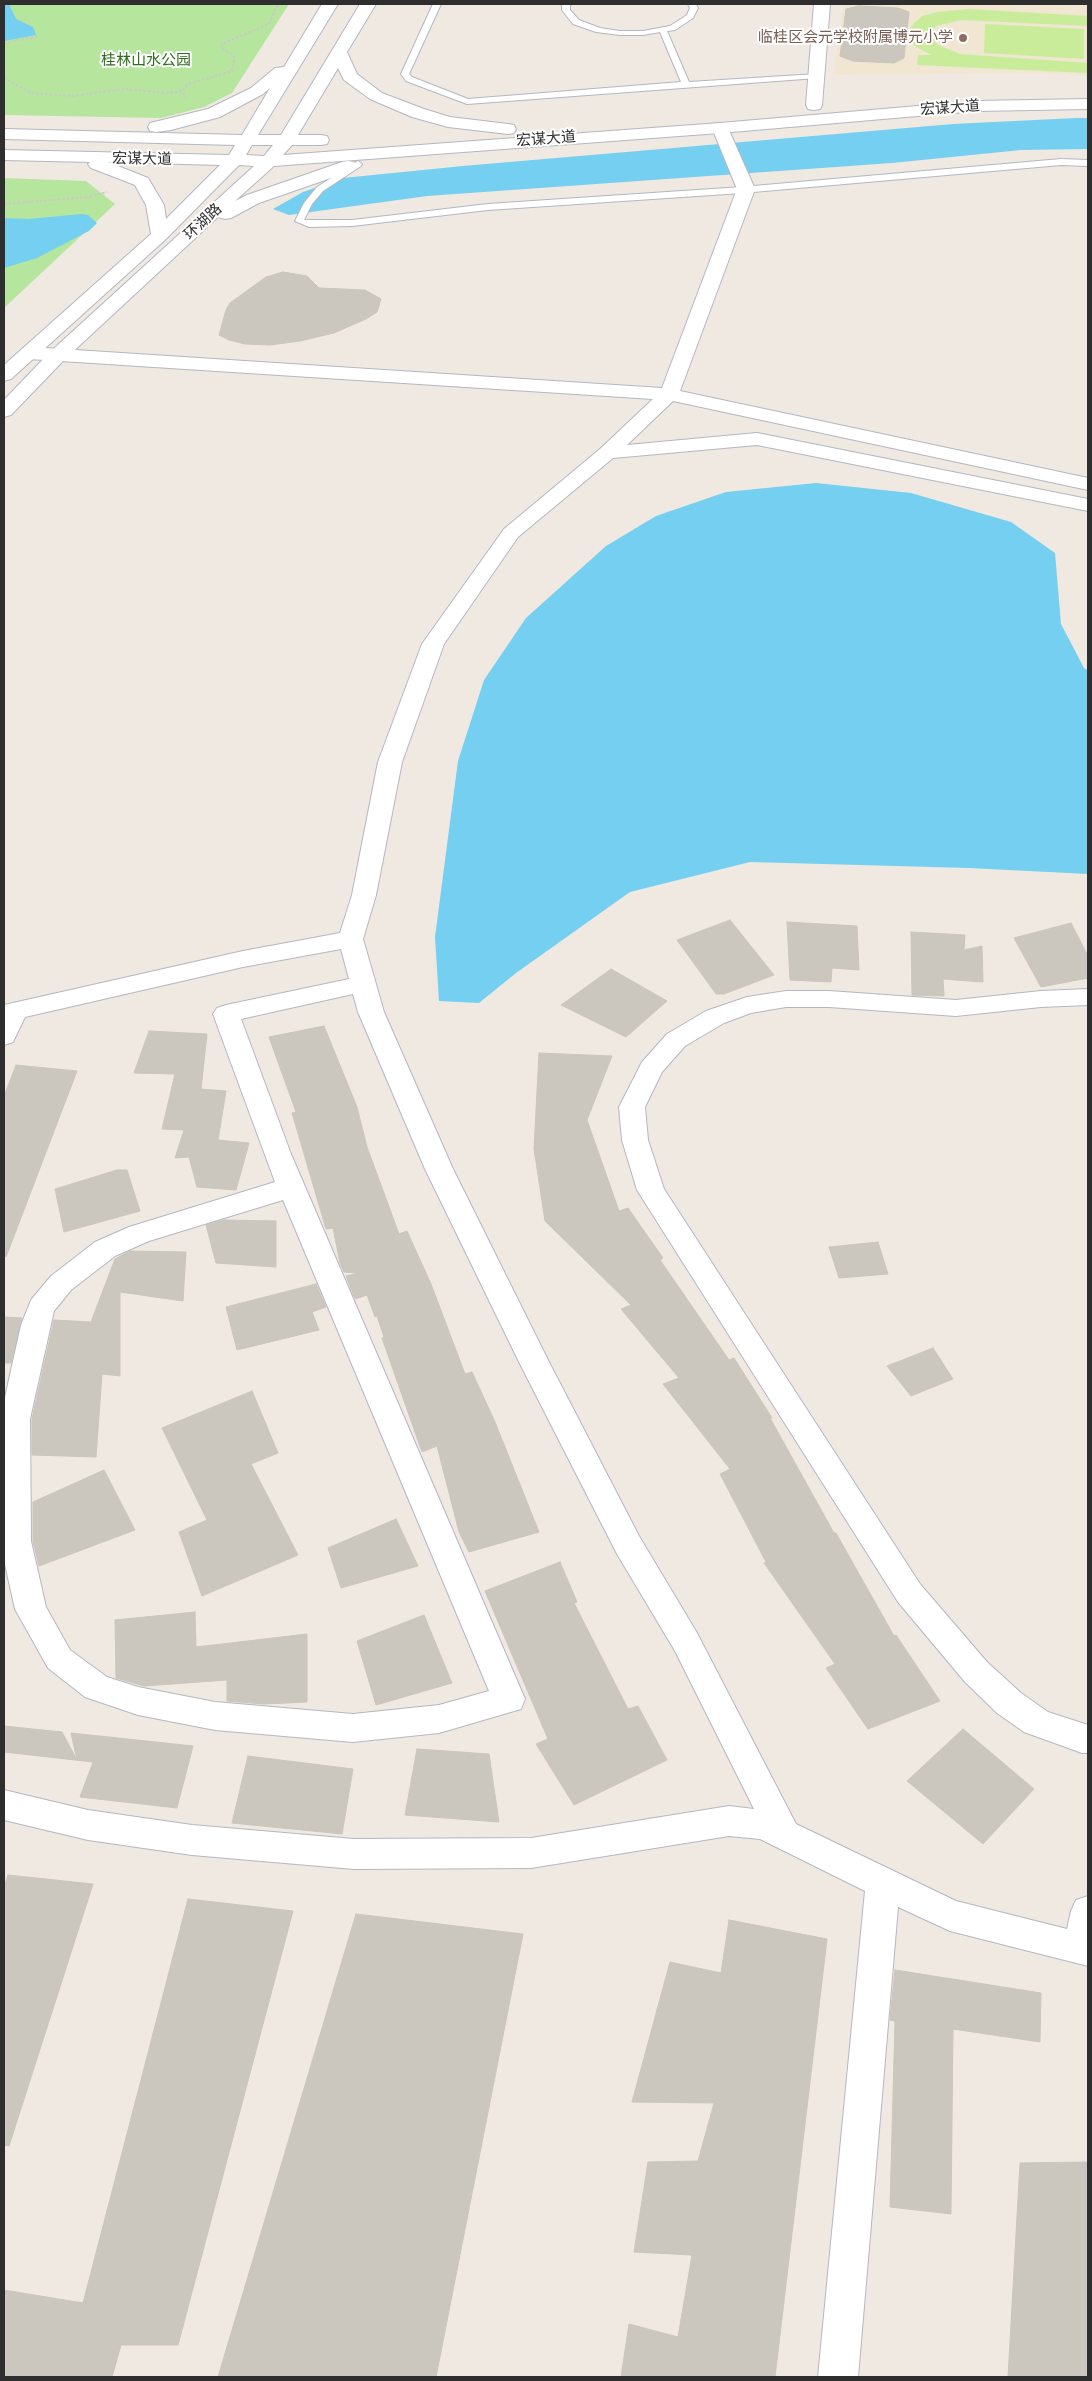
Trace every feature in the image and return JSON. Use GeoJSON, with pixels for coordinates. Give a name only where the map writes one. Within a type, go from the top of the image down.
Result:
{"type":"FeatureCollection","features":[{"type":"Feature","properties":{"kind":"street","name":"环湖路"},"geometry":{"type":"LineString","coordinates":[[4,375],[160,235],[234,161],[330,4]]}},
{"type":"Feature","properties":{"kind":"street","name":"环湖路"},"geometry":{"type":"LineString","coordinates":[[4,411],[57,356],[269,161],[286,141],[368,4]]}},
{"type":"Feature","properties":{"kind":"street"},"geometry":{"type":"LineString","coordinates":[[814,105],[822,4]]}},
{"type":"Feature","properties":{"kind":"street"},"geometry":{"type":"LineString","coordinates":[[339,52],[350,77],[376,96],[418,113],[448,122],[508,129]]}},
{"type":"Feature","properties":{"kind":"street"},"geometry":{"type":"LineString","coordinates":[[84,136],[171,125],[214,113],[257,91],[297,57]]}},
{"type":"Feature","properties":{"kind":"street","name":"宏谋大道"},"geometry":{"type":"LineString","coordinates":[[4,134],[286,141],[387,138],[887,99],[1034,92],[1088,93]]}},
{"type":"Feature","properties":{"kind":"street","name":"宏谋大道"},"geometry":{"type":"LineString","coordinates":[[4,155],[269,161],[720,128],[976,106],[1088,104]]}},
{"type":"Feature","properties":{"kind":"street"},"geometry":{"type":"LineString","coordinates":[[720,128],[746,189],[669,394],[607,453],[512,533],[433,644],[390,762],[364,895],[351,939],[371,1012],[438,1170],[628,1545],[686,1642],[784,1834]]}},
{"type":"Feature","properties":{"kind":"street"},"geometry":{"type":"LineString","coordinates":[[195,229],[253,199],[298,182],[358,164],[482,144]]}},
{"type":"Feature","properties":{"kind":"street"},"geometry":{"type":"LineString","coordinates":[[74,157],[113,169],[142,182],[155,205],[160,235]]}},
{"type":"Feature","properties":{"kind":"street"},"geometry":{"type":"LineString","coordinates":[[29,354],[669,394],[1088,484]]}},
{"type":"Feature","properties":{"kind":"street"},"geometry":{"type":"LineString","coordinates":[[607,453],[757,439],[1088,505]]}},
{"type":"Feature","properties":{"kind":"street"},"geometry":{"type":"LineString","coordinates":[[4,1036],[9,1013],[243,959],[351,939]]}},
{"type":"Feature","properties":{"kind":"street"},"geometry":{"type":"LineString","coordinates":[[291,1187],[139,1234],[105,1249],[61,1284],[41,1307],[35,1325],[15,1419],[15,1541],[31,1609],[59,1659],[96,1687],[138,1701],[205,1714],[353,1728],[439,1719],[509,1699],[291,1187],[226,1014],[363,984]]}},
{"type":"Feature","properties":{"kind":"street"},"geometry":{"type":"LineString","coordinates":[[1088,997],[1041,999],[956,1008],[829,998],[786,999],[747,1005],[715,1017],[676,1040],[651,1068],[632,1107],[635,1140],[651,1190],[909,1593],[976,1672],[1009,1703],[1036,1722],[1067,1734],[1088,1739]]}},
{"type":"Feature","properties":{"kind":"street"},"geometry":{"type":"LineString","coordinates":[[4,1805],[88,1825],[192,1840],[354,1854],[531,1853],[729,1821],[764,1825],[950,1915],[1084,1949],[1088,1911]]}},
{"type":"Feature","properties":{"kind":"street"},"geometry":{"type":"LineString","coordinates":[[838,2377],[883,1882]]}},
{"type":"Feature","properties":{"kind":"lane"},"geometry":{"type":"LineString","coordinates":[[436,4],[404,74],[409,79],[467,102],[686,84],[817,76]]}},
{"type":"Feature","properties":{"kind":"lane"},"geometry":{"type":"LineString","coordinates":[[566,4],[566,10],[571,18],[583,25],[599,30],[628,33],[663,30],[686,20],[694,8],[692,4]]}},
{"type":"Feature","properties":{"kind":"lane"},"geometry":{"type":"LineString","coordinates":[[663,30],[686,84]]}},
{"type":"Feature","properties":{"kind":"lane"},"geometry":{"type":"LineString","coordinates":[[358,164],[320,188],[308,203],[299,221],[309,224],[352,223],[488,207],[746,189],[1061,162],[1088,163]]}},
{"type":"Feature","properties":{"kind":"path"},"geometry":{"type":"LineString","coordinates":[[4,78],[31,93],[53,95],[73,96],[124,89],[169,93],[183,91],[188,84],[232,71],[235,57],[222,48],[222,44],[269,24],[278,4]]}},
{"type":"Feature","properties":{"kind":"path"},"geometry":{"type":"LineString","coordinates":[[4,43],[39,36]]}},
{"type":"Feature","properties":{"kind":"path"},"geometry":{"type":"LineString","coordinates":[[183,91],[187,102],[214,113]]}},
{"type":"Feature","properties":{"kind":"path"},"geometry":{"type":"LineString","coordinates":[[4,204],[89,197],[142,182]]}},
{"type":"Feature","properties":{"kind":"shaded area","name":"临桂区会元学校附属博元小学"},"geometry":{"type":"Polygon","coordinates":[[[844,4],[1088,4],[1088,75],[1029,73],[833,75],[844,4]]]}},
{"type":"Feature","properties":{"kind":"green space","name":"桂林山水公园"},"geometry":{"type":"Polygon","coordinates":[[[4,4],[289,4],[232,93],[204,107],[161,118],[4,115],[4,4]]]}},
{"type":"Feature","properties":{"kind":"green space"},"geometry":{"type":"Polygon","coordinates":[[[968,9],[1088,16],[1088,26],[961,20],[936,26],[930,34],[938,45],[960,54],[1088,63],[1088,73],[917,65],[918,55],[932,55],[916,47],[909,39],[909,30],[914,23],[922,16],[937,12],[968,9]]]}},
{"type":"Feature","properties":{"kind":"green space"},"geometry":{"type":"Polygon","coordinates":[[[985,24],[1084,29],[1084,59],[984,53],[985,24]]]}},
{"type":"Feature","properties":{"kind":"green space"},"geometry":{"type":"Polygon","coordinates":[[[4,178],[86,181],[115,204],[4,308],[4,178]]]}},
{"type":"Feature","properties":{"kind":"water"},"geometry":{"type":"Polygon","coordinates":[[[4,4],[9,4],[16,19],[33,27],[36,35],[4,41],[4,4]]]}},
{"type":"Feature","properties":{"kind":"water"},"geometry":{"type":"Polygon","coordinates":[[[1088,118],[1088,149],[1021,150],[892,163],[427,196],[289,215],[273,209],[303,192],[343,178],[953,124],[1088,118]]]}},
{"type":"Feature","properties":{"kind":"water"},"geometry":{"type":"Polygon","coordinates":[[[88,215],[97,223],[89,231],[37,258],[4,268],[4,218],[28,219],[88,215]]]}},
{"type":"Feature","properties":{"kind":"water"},"geometry":{"type":"Polygon","coordinates":[[[816,483],[911,493],[1011,522],[1055,553],[1061,624],[1084,668],[1088,670],[1088,874],[969,868],[750,862],[630,892],[516,973],[479,1003],[439,1001],[435,937],[458,761],[484,680],[526,618],[606,546],[656,516],[726,492],[816,483]]]}},
{"type":"Feature","properties":{"kind":"building"},"geometry":{"type":"Polygon","coordinates":[[[859,6],[898,8],[909,12],[904,58],[894,63],[853,61],[840,56],[846,9],[859,6]]]}},
{"type":"Feature","properties":{"kind":"building"},"geometry":{"type":"Polygon","coordinates":[[[283,272],[307,276],[319,288],[365,290],[381,299],[377,312],[334,333],[300,341],[270,345],[245,344],[219,335],[226,310],[230,303],[266,277],[283,272]]]}},
{"type":"Feature","properties":{"kind":"building"},"geometry":{"type":"Polygon","coordinates":[[[730,920],[774,975],[724,994],[716,994],[677,940],[730,920]]]}},
{"type":"Feature","properties":{"kind":"building"},"geometry":{"type":"Polygon","coordinates":[[[787,922],[857,926],[859,970],[832,968],[831,982],[790,980],[787,922]]]}},
{"type":"Feature","properties":{"kind":"building"},"geometry":{"type":"Polygon","coordinates":[[[1071,923],[1088,956],[1088,978],[1041,987],[1014,938],[1071,923]]]}},
{"type":"Feature","properties":{"kind":"building"},"geometry":{"type":"Polygon","coordinates":[[[911,932],[965,935],[964,950],[982,946],[983,982],[943,979],[944,996],[912,995],[911,932]]]}},
{"type":"Feature","properties":{"kind":"building"},"geometry":{"type":"Polygon","coordinates":[[[611,969],[667,1001],[626,1037],[561,1005],[611,969]]]}},
{"type":"Feature","properties":{"kind":"building"},"geometry":{"type":"Polygon","coordinates":[[[324,1026],[357,1107],[367,1147],[399,1234],[407,1231],[431,1284],[465,1374],[472,1372],[495,1422],[539,1532],[469,1552],[459,1532],[437,1446],[422,1452],[382,1338],[384,1337],[377,1316],[375,1317],[367,1295],[355,1299],[346,1276],[358,1273],[344,1272],[340,1263],[333,1228],[326,1229],[292,1113],[296,1112],[269,1037],[324,1026]]]}},
{"type":"Feature","properties":{"kind":"building"},"geometry":{"type":"Polygon","coordinates":[[[149,1031],[207,1034],[201,1089],[226,1091],[218,1140],[249,1143],[236,1190],[197,1187],[189,1157],[175,1158],[184,1130],[162,1129],[175,1074],[134,1073],[149,1031]]]}},
{"type":"Feature","properties":{"kind":"building"},"geometry":{"type":"Polygon","coordinates":[[[539,1053],[612,1056],[587,1120],[619,1211],[628,1208],[663,1258],[660,1260],[729,1360],[734,1358],[772,1418],[770,1418],[834,1533],[836,1533],[894,1636],[896,1635],[940,1701],[868,1729],[826,1668],[835,1664],[764,1563],[766,1562],[720,1474],[730,1469],[663,1384],[679,1378],[621,1309],[631,1305],[545,1221],[534,1149],[539,1053]]]}},
{"type":"Feature","properties":{"kind":"building"},"geometry":{"type":"Polygon","coordinates":[[[16,1065],[77,1071],[6,1257],[4,1256],[4,1096],[16,1065]]]}},
{"type":"Feature","properties":{"kind":"building"},"geometry":{"type":"Polygon","coordinates":[[[117,1170],[127,1170],[140,1211],[64,1232],[55,1189],[117,1170]]]}},
{"type":"Feature","properties":{"kind":"building"},"geometry":{"type":"Polygon","coordinates":[[[224,1220],[276,1221],[276,1267],[216,1263],[206,1225],[224,1220]]]}},
{"type":"Feature","properties":{"kind":"building"},"geometry":{"type":"Polygon","coordinates":[[[878,1242],[888,1274],[839,1278],[829,1247],[878,1242]]]}},
{"type":"Feature","properties":{"kind":"building"},"geometry":{"type":"Polygon","coordinates":[[[130,1251],[186,1252],[183,1301],[120,1292],[120,1376],[102,1374],[96,1457],[32,1455],[32,1419],[54,1320],[91,1322],[115,1259],[130,1251]]]}},
{"type":"Feature","properties":{"kind":"building"},"geometry":{"type":"Polygon","coordinates":[[[316,1284],[326,1307],[312,1312],[319,1330],[237,1350],[226,1307],[316,1284]]]}},
{"type":"Feature","properties":{"kind":"building"},"geometry":{"type":"Polygon","coordinates":[[[4,1317],[22,1318],[11,1363],[4,1363],[4,1317]]]}},
{"type":"Feature","properties":{"kind":"building"},"geometry":{"type":"Polygon","coordinates":[[[933,1348],[953,1379],[911,1396],[887,1366],[933,1348]]]}},
{"type":"Feature","properties":{"kind":"building"},"geometry":{"type":"Polygon","coordinates":[[[252,1391],[278,1453],[251,1464],[298,1555],[202,1596],[179,1532],[207,1520],[162,1428],[252,1391]]]}},
{"type":"Feature","properties":{"kind":"building"},"geometry":{"type":"Polygon","coordinates":[[[104,1470],[135,1530],[39,1566],[33,1541],[33,1502],[104,1470]]]}},
{"type":"Feature","properties":{"kind":"building"},"geometry":{"type":"Polygon","coordinates":[[[396,1519],[418,1566],[341,1588],[328,1548],[396,1519]]]}},
{"type":"Feature","properties":{"kind":"building"},"geometry":{"type":"Polygon","coordinates":[[[560,1562],[577,1602],[574,1603],[628,1709],[638,1706],[667,1760],[574,1805],[536,1744],[548,1739],[485,1591],[560,1562]]]}},
{"type":"Feature","properties":{"kind":"building"},"geometry":{"type":"Polygon","coordinates":[[[195,1612],[196,1647],[307,1634],[307,1702],[264,1704],[227,1701],[227,1680],[144,1686],[116,1678],[115,1620],[195,1612]]]}},
{"type":"Feature","properties":{"kind":"building"},"geometry":{"type":"Polygon","coordinates":[[[424,1615],[452,1683],[376,1705],[357,1641],[424,1615]]]}},
{"type":"Feature","properties":{"kind":"building"},"geometry":{"type":"Polygon","coordinates":[[[4,1726],[62,1732],[77,1760],[71,1733],[193,1746],[177,1808],[80,1797],[93,1762],[4,1752],[4,1726]]]}},
{"type":"Feature","properties":{"kind":"building"},"geometry":{"type":"Polygon","coordinates":[[[963,1729],[1034,1789],[983,1844],[907,1781],[963,1729]]]}},
{"type":"Feature","properties":{"kind":"building"},"geometry":{"type":"Polygon","coordinates":[[[417,1749],[489,1754],[499,1822],[405,1815],[417,1749]]]}},
{"type":"Feature","properties":{"kind":"building"},"geometry":{"type":"Polygon","coordinates":[[[248,1756],[353,1769],[342,1834],[232,1823],[248,1756]]]}},
{"type":"Feature","properties":{"kind":"building"},"geometry":{"type":"Polygon","coordinates":[[[8,1875],[93,1884],[9,2146],[4,2145],[4,1887],[8,1875]]]}},
{"type":"Feature","properties":{"kind":"building"},"geometry":{"type":"Polygon","coordinates":[[[188,1899],[293,1911],[178,2345],[121,2345],[112,2377],[4,2377],[4,2290],[83,2303],[188,1899]]]}},
{"type":"Feature","properties":{"kind":"building"},"geometry":{"type":"Polygon","coordinates":[[[356,1914],[523,1934],[436,2377],[218,2377],[356,1914]]]}},
{"type":"Feature","properties":{"kind":"building"},"geometry":{"type":"Polygon","coordinates":[[[729,1920],[827,1939],[775,2377],[621,2377],[629,2324],[678,2337],[692,2255],[634,2252],[648,2162],[698,2161],[714,2103],[632,2102],[670,1962],[721,1973],[729,1920]]]}},
{"type":"Feature","properties":{"kind":"building"},"geometry":{"type":"Polygon","coordinates":[[[895,1970],[1041,1993],[1040,2042],[953,2029],[951,2214],[890,2207],[895,2021],[890,2020],[895,1970]]]}},
{"type":"Feature","properties":{"kind":"building"},"geometry":{"type":"Polygon","coordinates":[[[1088,2162],[1088,2377],[1008,2377],[1020,2163],[1088,2162]]]}},
{"type":"Feature","properties":{"kind":"place","name":"临桂区会元学校附属博元小学"},"geometry":{"type":"Point","coordinates":[963,38]}}]}
